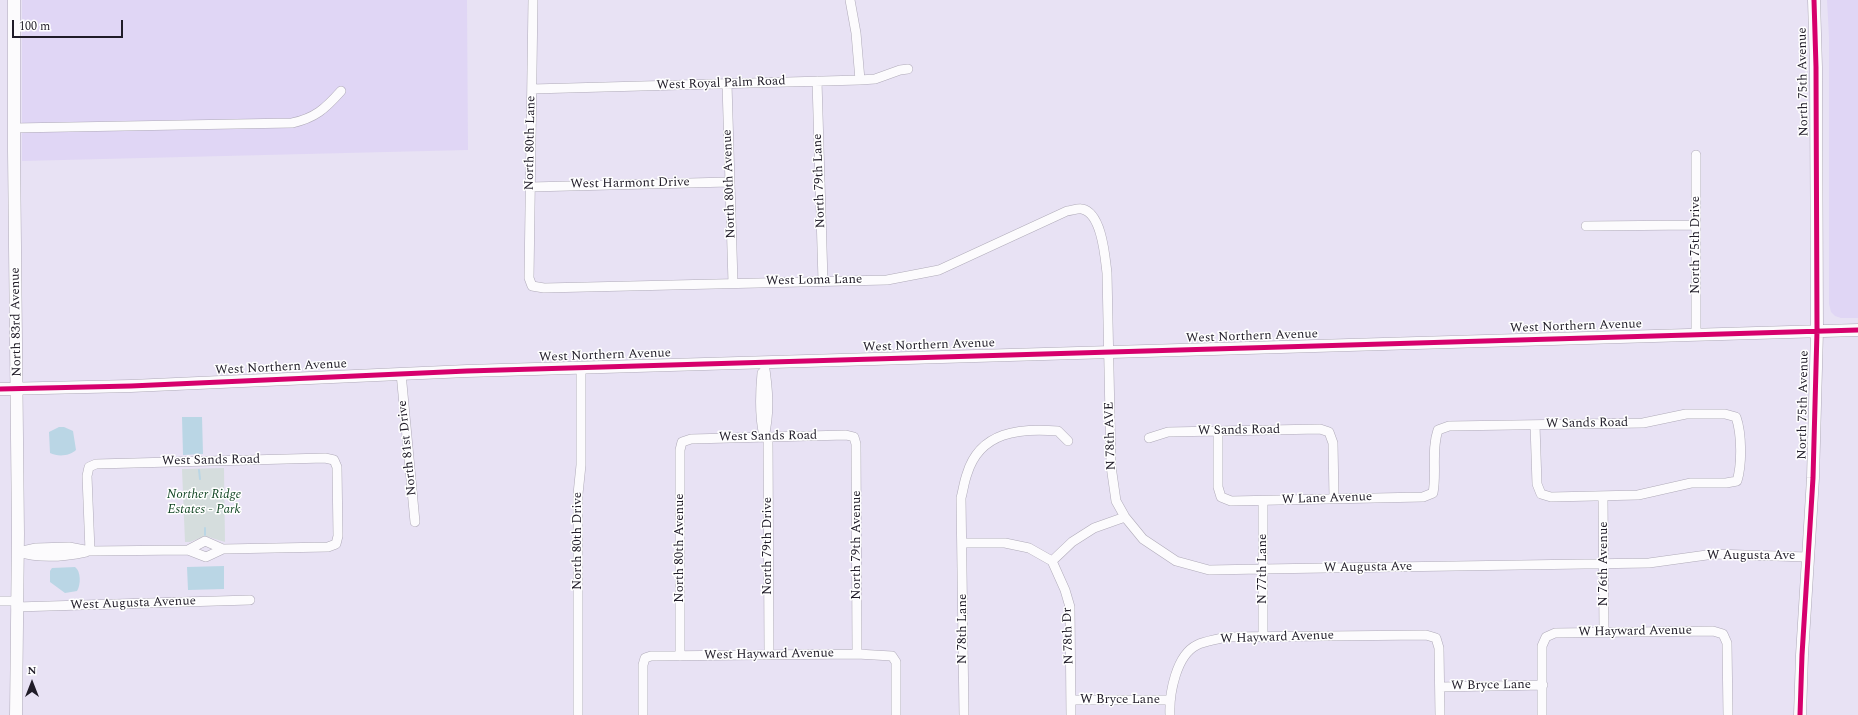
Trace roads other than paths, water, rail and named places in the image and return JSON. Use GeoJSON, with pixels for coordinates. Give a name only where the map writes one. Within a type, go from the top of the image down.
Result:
{"type":"FeatureCollection","features":[{"type":"Feature","properties":{"kind":"main road","name":"North 83rd Avenue"},"geometry":{"type":"LineString","coordinates":[[14,0],[14,128],[18,388],[16,715]]}},
{"type":"Feature","properties":{"kind":"main road","name":"North 75th Avenue"},"geometry":{"type":"LineString","coordinates":[[1800,715],[1807,557],[1813,478],[1817,331],[1816,67],[1814,0]]}},
{"type":"Feature","properties":{"kind":"main road","name":"West Northern Avenue"},"geometry":{"type":"LineString","coordinates":[[0,389],[139,385],[401,373],[1858,330]]}},
{"type":"Feature","properties":{"kind":"street","name":"North 80th Lane"},"geometry":{"type":"LineString","coordinates":[[532,286],[529,278],[533,0]]}},
{"type":"Feature","properties":{"kind":"street"},"geometry":{"type":"LineString","coordinates":[[850,0],[856,33],[860,80]]}},
{"type":"Feature","properties":{"kind":"street","name":"West Royal Palm Road"},"geometry":{"type":"LineString","coordinates":[[532,89],[860,80],[875,79],[900,70],[908,69]]}},
{"type":"Feature","properties":{"kind":"street","name":"North 79th Lane"},"geometry":{"type":"LineString","coordinates":[[817,81],[823,281]]}},
{"type":"Feature","properties":{"kind":"street","name":"North 80th Avenue"},"geometry":{"type":"LineString","coordinates":[[727,84],[733,283]]}},
{"type":"Feature","properties":{"kind":"street"},"geometry":{"type":"LineString","coordinates":[[14,128],[292,123],[306,120],[317,114],[329,104],[340,91]]}},
{"type":"Feature","properties":{"kind":"street","name":"North 75th Drive"},"geometry":{"type":"LineString","coordinates":[[1696,155],[1696,334]]}},
{"type":"Feature","properties":{"kind":"street","name":"West Harmont Drive"},"geometry":{"type":"LineString","coordinates":[[530,187],[729,182]]}},
{"type":"Feature","properties":{"kind":"street","name":"West Loma Lane"},"geometry":{"type":"LineString","coordinates":[[532,286],[544,288],[887,280],[939,270],[1066,211],[1082,209],[1093,215],[1099,229],[1104,249],[1107,273],[1108,352]]}},
{"type":"Feature","properties":{"kind":"street"},"geometry":{"type":"LineString","coordinates":[[1586,226],[1696,225]]}},
{"type":"Feature","properties":{"kind":"street","name":"N 78th AVE"},"geometry":{"type":"LineString","coordinates":[[1108,352],[1111,466],[1116,501],[1125,517]]}},
{"type":"Feature","properties":{"kind":"street","name":"North 79th Drive"},"geometry":{"type":"LineString","coordinates":[[764,363],[760,390],[766,437],[769,655]]}},
{"type":"Feature","properties":{"kind":"street","name":"North 80th Drive"},"geometry":{"type":"LineString","coordinates":[[578,715],[578,494],[581,465],[581,368]]}},
{"type":"Feature","properties":{"kind":"street","name":"North 81st Drive"},"geometry":{"type":"LineString","coordinates":[[401,373],[415,522]]}},
{"type":"Feature","properties":{"kind":"street","name":"W Sands Road"},"geometry":{"type":"LineString","coordinates":[[1433,493],[1435,483],[1434,440],[1438,430],[1449,426],[1643,423],[1686,414],[1725,414],[1736,417],[1739,426],[1740,471],[1737,481],[1726,483],[1691,483],[1638,495],[1603,496]]}},
{"type":"Feature","properties":{"kind":"street"},"geometry":{"type":"LineString","coordinates":[[1535,425],[1537,484],[1541,494],[1551,497],[1603,496]]}},
{"type":"Feature","properties":{"kind":"street"},"geometry":{"type":"LineString","coordinates":[[1068,441],[1058,431],[1032,429],[1000,435],[979,452],[967,473],[961,498],[963,543],[1011,544],[1029,548],[1052,561],[1072,542],[1094,528],[1125,517]]}},
{"type":"Feature","properties":{"kind":"street","name":"W Sands Road"},"geometry":{"type":"LineString","coordinates":[[1149,438],[1168,432],[1320,429],[1329,432],[1333,443],[1334,498]]}},
{"type":"Feature","properties":{"kind":"street","name":"W Lane Avenue"},"geometry":{"type":"LineString","coordinates":[[1218,431],[1218,487],[1221,497],[1231,501],[1423,496],[1433,493]]}},
{"type":"Feature","properties":{"kind":"street","name":"West Sands Road"},"geometry":{"type":"LineString","coordinates":[[682,442],[691,439],[846,435],[854,437]]}},
{"type":"Feature","properties":{"kind":"street","name":"North 79th Avenue"},"geometry":{"type":"LineString","coordinates":[[854,437],[856,444],[857,654]]}},
{"type":"Feature","properties":{"kind":"street","name":"North 80th Avenue"},"geometry":{"type":"LineString","coordinates":[[680,656],[680,450],[682,442]]}},
{"type":"Feature","properties":{"kind":"street","name":"West Sands Road"},"geometry":{"type":"LineString","coordinates":[[90,551],[87,476],[89,467],[96,464],[325,458],[334,460],[337,467],[338,506],[338,536],[336,544],[328,546],[223,549]]}},
{"type":"Feature","properties":{"kind":"street","name":"N 76th Avenue"},"geometry":{"type":"LineString","coordinates":[[1603,496],[1605,564],[1604,632]]}},
{"type":"Feature","properties":{"kind":"street","name":"N 77th Lane"},"geometry":{"type":"LineString","coordinates":[[1263,501],[1263,638]]}},
{"type":"Feature","properties":{"kind":"street","name":"W Augusta Ave"},"geometry":{"type":"LineString","coordinates":[[1125,517],[1143,539],[1176,561],[1209,570],[1650,563],[1714,554],[1807,557]]}},
{"type":"Feature","properties":{"kind":"street"},"geometry":{"type":"LineString","coordinates":[[188,550],[205,542],[223,549]]}},
{"type":"Feature","properties":{"kind":"street","name":"N 78th Lane"},"geometry":{"type":"LineString","coordinates":[[963,543],[964,715]]}},
{"type":"Feature","properties":{"kind":"street"},"geometry":{"type":"LineString","coordinates":[[18,552],[36,548],[62,552],[188,550],[206,557],[223,549]]}},
{"type":"Feature","properties":{"kind":"street","name":"N 78th Dr"},"geometry":{"type":"LineString","coordinates":[[1052,561],[1065,590],[1070,607],[1071,715]]}},
{"type":"Feature","properties":{"kind":"street","name":"West Augusta Avenue"},"geometry":{"type":"LineString","coordinates":[[0,601],[16,604],[250,600]]}},
{"type":"Feature","properties":{"kind":"street","name":"W Hayward Avenue"},"geometry":{"type":"LineString","coordinates":[[1543,685],[1542,646],[1546,637],[1555,633],[1713,631],[1723,634],[1727,643],[1728,715]]}},
{"type":"Feature","properties":{"kind":"street","name":"W Hayward Avenue"},"geometry":{"type":"LineString","coordinates":[[1170,715],[1169,700],[1175,674],[1185,657],[1197,645],[1225,637],[1263,638],[1426,635],[1436,638],[1439,648],[1440,687]]}},
{"type":"Feature","properties":{"kind":"street","name":"West Hayward Avenue"},"geometry":{"type":"LineString","coordinates":[[643,715],[643,665],[645,658],[651,656],[857,654],[892,656],[896,662],[896,715]]}},
{"type":"Feature","properties":{"kind":"street"},"geometry":{"type":"LineString","coordinates":[[1542,715],[1543,685]]}},
{"type":"Feature","properties":{"kind":"street","name":"W Bryce Lane"},"geometry":{"type":"LineString","coordinates":[[1440,687],[1543,685]]}},
{"type":"Feature","properties":{"kind":"street"},"geometry":{"type":"LineString","coordinates":[[1440,687],[1440,715]]}},
{"type":"Feature","properties":{"kind":"street","name":"W Bryce Lane"},"geometry":{"type":"LineString","coordinates":[[1070,700],[1169,700]]}},
{"type":"Feature","properties":{"kind":"water"},"geometry":{"type":"Polygon","coordinates":[[[182,417],[202,417],[203,454],[183,455],[182,417]]]}},
{"type":"Feature","properties":{"kind":"water"},"geometry":{"type":"Polygon","coordinates":[[[59,427],[64,427],[73,431],[76,450],[71,454],[60,455],[50,453],[49,432],[59,427]]]}},
{"type":"Feature","properties":{"kind":"water"},"geometry":{"type":"Polygon","coordinates":[[[224,566],[224,589],[188,590],[187,567],[224,566]]]}},
{"type":"Feature","properties":{"kind":"water"},"geometry":{"type":"Polygon","coordinates":[[[75,567],[80,578],[77,591],[65,593],[50,582],[50,571],[52,568],[75,567]]]}},
{"type":"Feature","properties":{"kind":"waterway"},"geometry":{"type":"LineString","coordinates":[[199,470],[200,479]]}},
{"type":"Feature","properties":{"kind":"waterway"},"geometry":{"type":"LineString","coordinates":[[205,528],[205,535]]}},
{"type":"Feature","properties":{"kind":"park label","name":"Norther Ridge Estates - Park"},"geometry":{"type":"Point","coordinates":[204,502]}}]}
